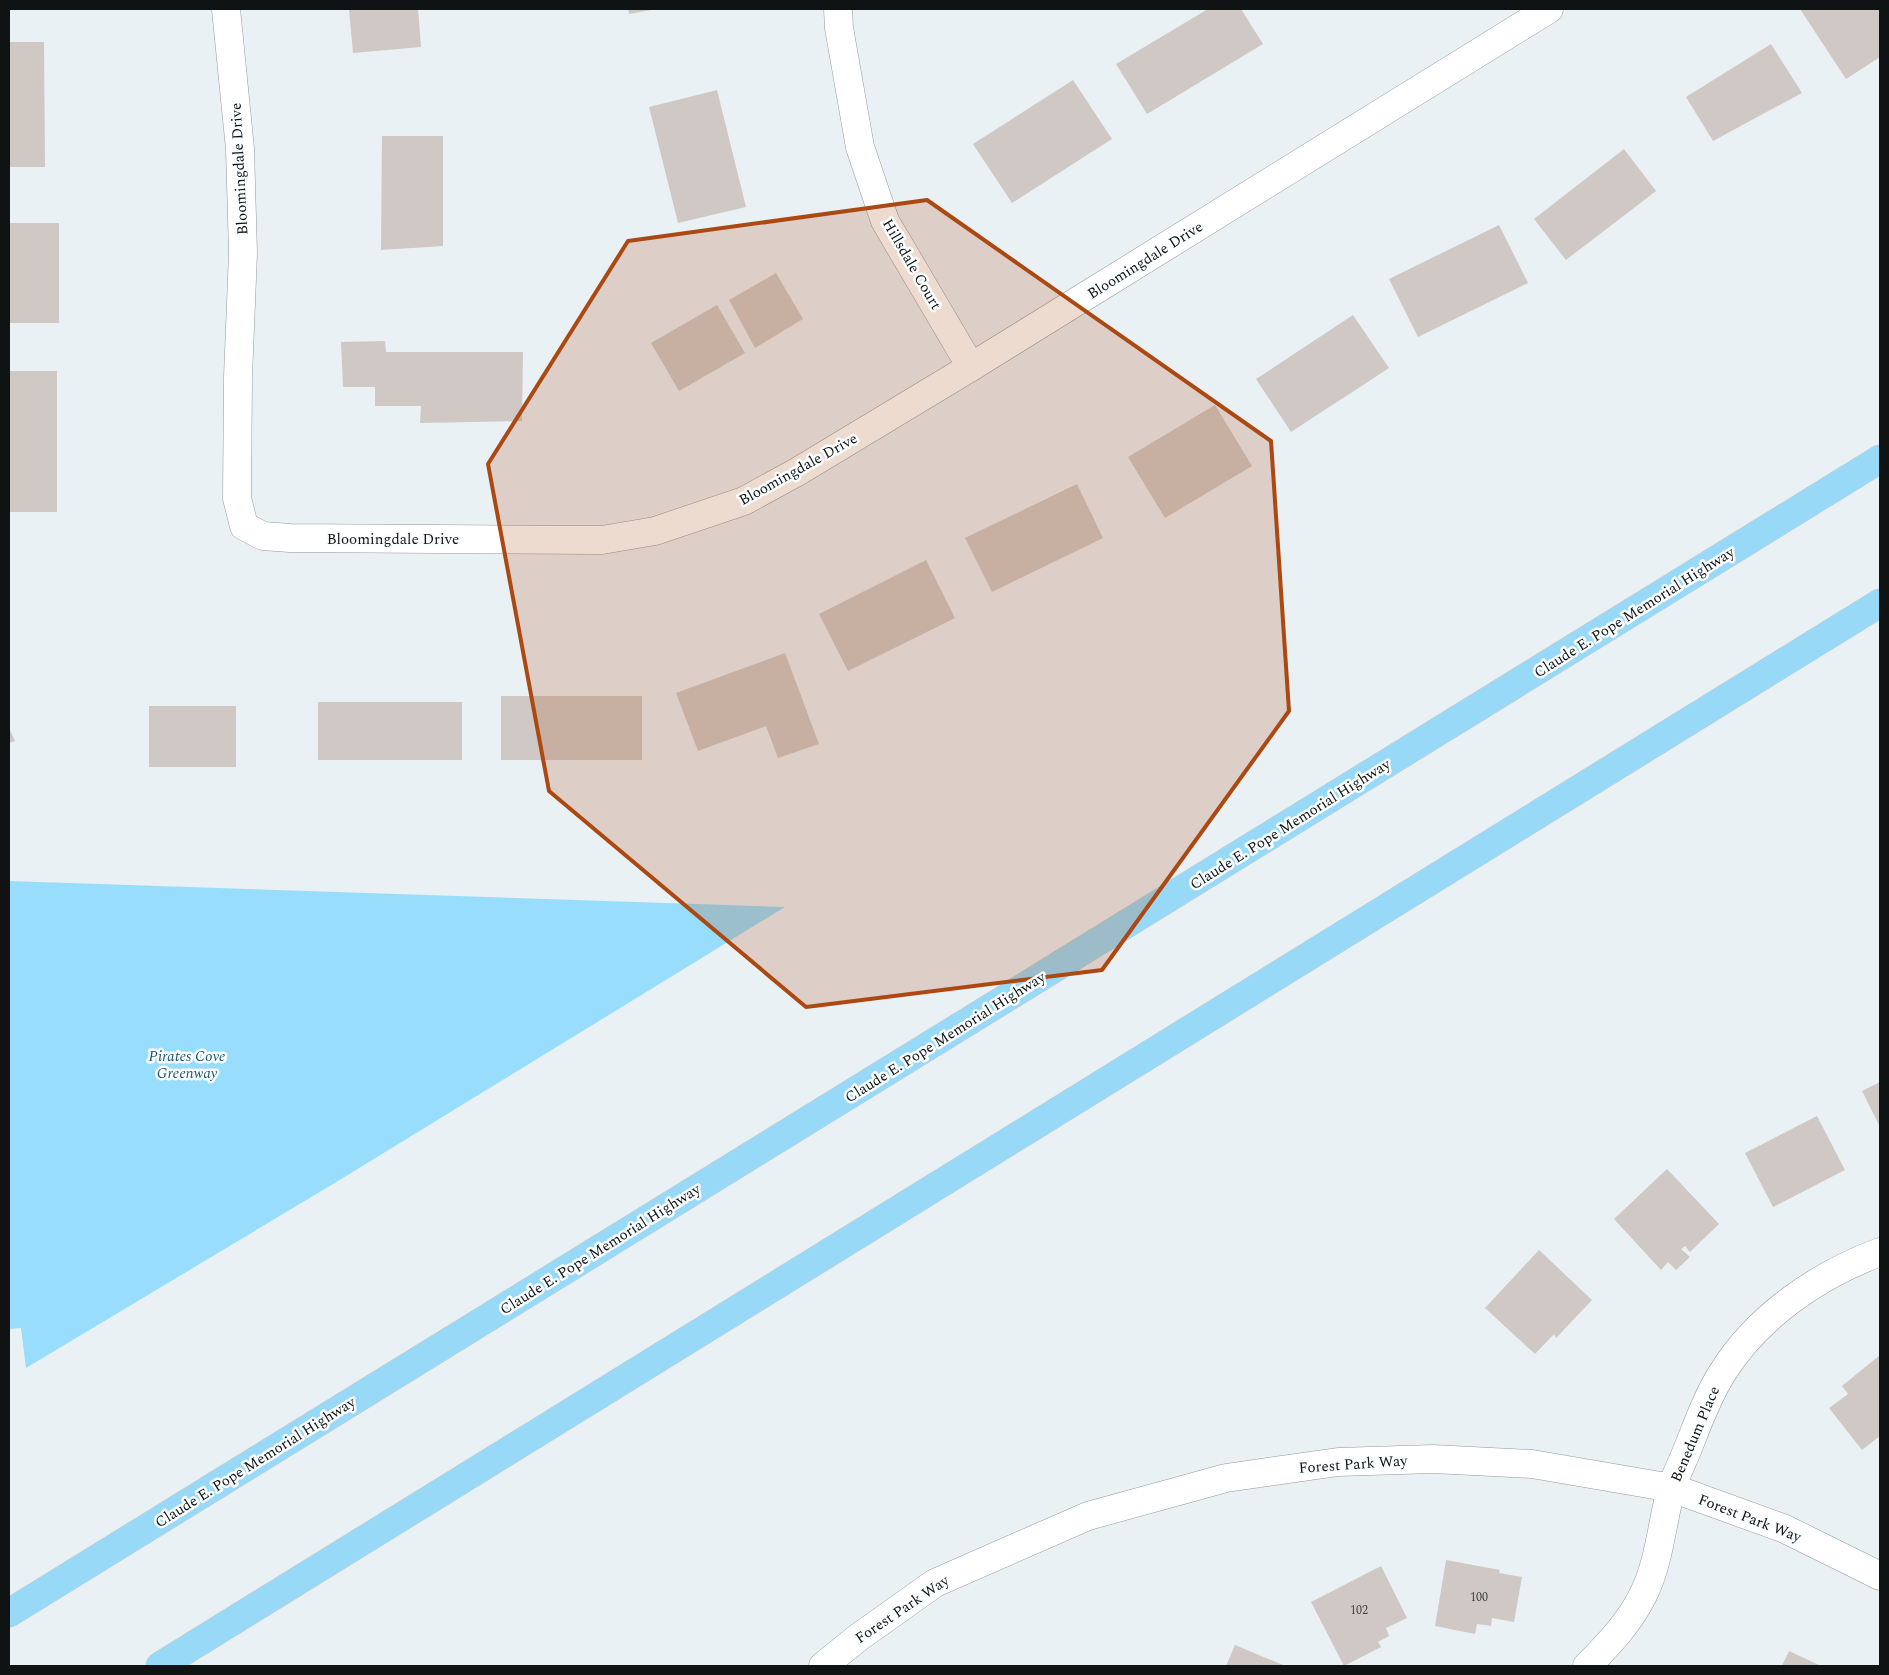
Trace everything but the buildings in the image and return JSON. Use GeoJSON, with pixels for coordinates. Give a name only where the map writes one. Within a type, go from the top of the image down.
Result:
{"type":"FeatureCollection","features":[{"type":"Feature","properties":{"kind":"highway","name":"Claude E. Pope Memorial Highway"},"geometry":{"type":"LineString","coordinates":[[9,1613],[1880,459]]}},
{"type":"Feature","properties":{"kind":"highway"},"geometry":{"type":"LineString","coordinates":[[160,1666],[1880,603]]}},
{"type":"Feature","properties":{"kind":"street","name":"Bloomingdale Drive"},"geometry":{"type":"LineString","coordinates":[[226,9],[240,149],[243,253],[238,376],[237,498],[244,526],[263,536],[300,538],[602,540],[655,531],[744,501],[797,472],[971,367],[1549,9]]}},
{"type":"Feature","properties":{"kind":"street","name":"Hillsdale Court"},"geometry":{"type":"LineString","coordinates":[[838,9],[839,28],[860,147],[886,221],[971,367]]}},
{"type":"Feature","properties":{"kind":"street","name":"Benedum Place"},"geometry":{"type":"LineString","coordinates":[[1587,1666],[1612,1641],[1643,1595],[1656,1553],[1672,1488],[1702,1412],[1722,1374],[1741,1347],[1769,1318],[1798,1294],[1858,1260],[1880,1252]]}},
{"type":"Feature","properties":{"kind":"street","name":"Forest Park Way"},"geometry":{"type":"LineString","coordinates":[[823,1666],[859,1637],[935,1583],[1088,1516],[1226,1478],[1338,1462],[1433,1459],[1532,1464],[1672,1488],[1785,1529],[1880,1576]]}},
{"type":"Feature","properties":{"kind":"highlighted area"},"geometry":{"type":"Polygon","coordinates":[[[927,200],[1271,441],[1289,711],[1102,970],[806,1007],[549,791],[488,464],[628,241],[927,200]]]}},
{"type":"Feature","properties":{"kind":"green space","name":"Pirates Cove Greenway"},"geometry":{"type":"Polygon","coordinates":[[[9,881],[785,907],[338,1181],[26,1368],[21,1328],[9,1329],[9,881]]]}}]}
